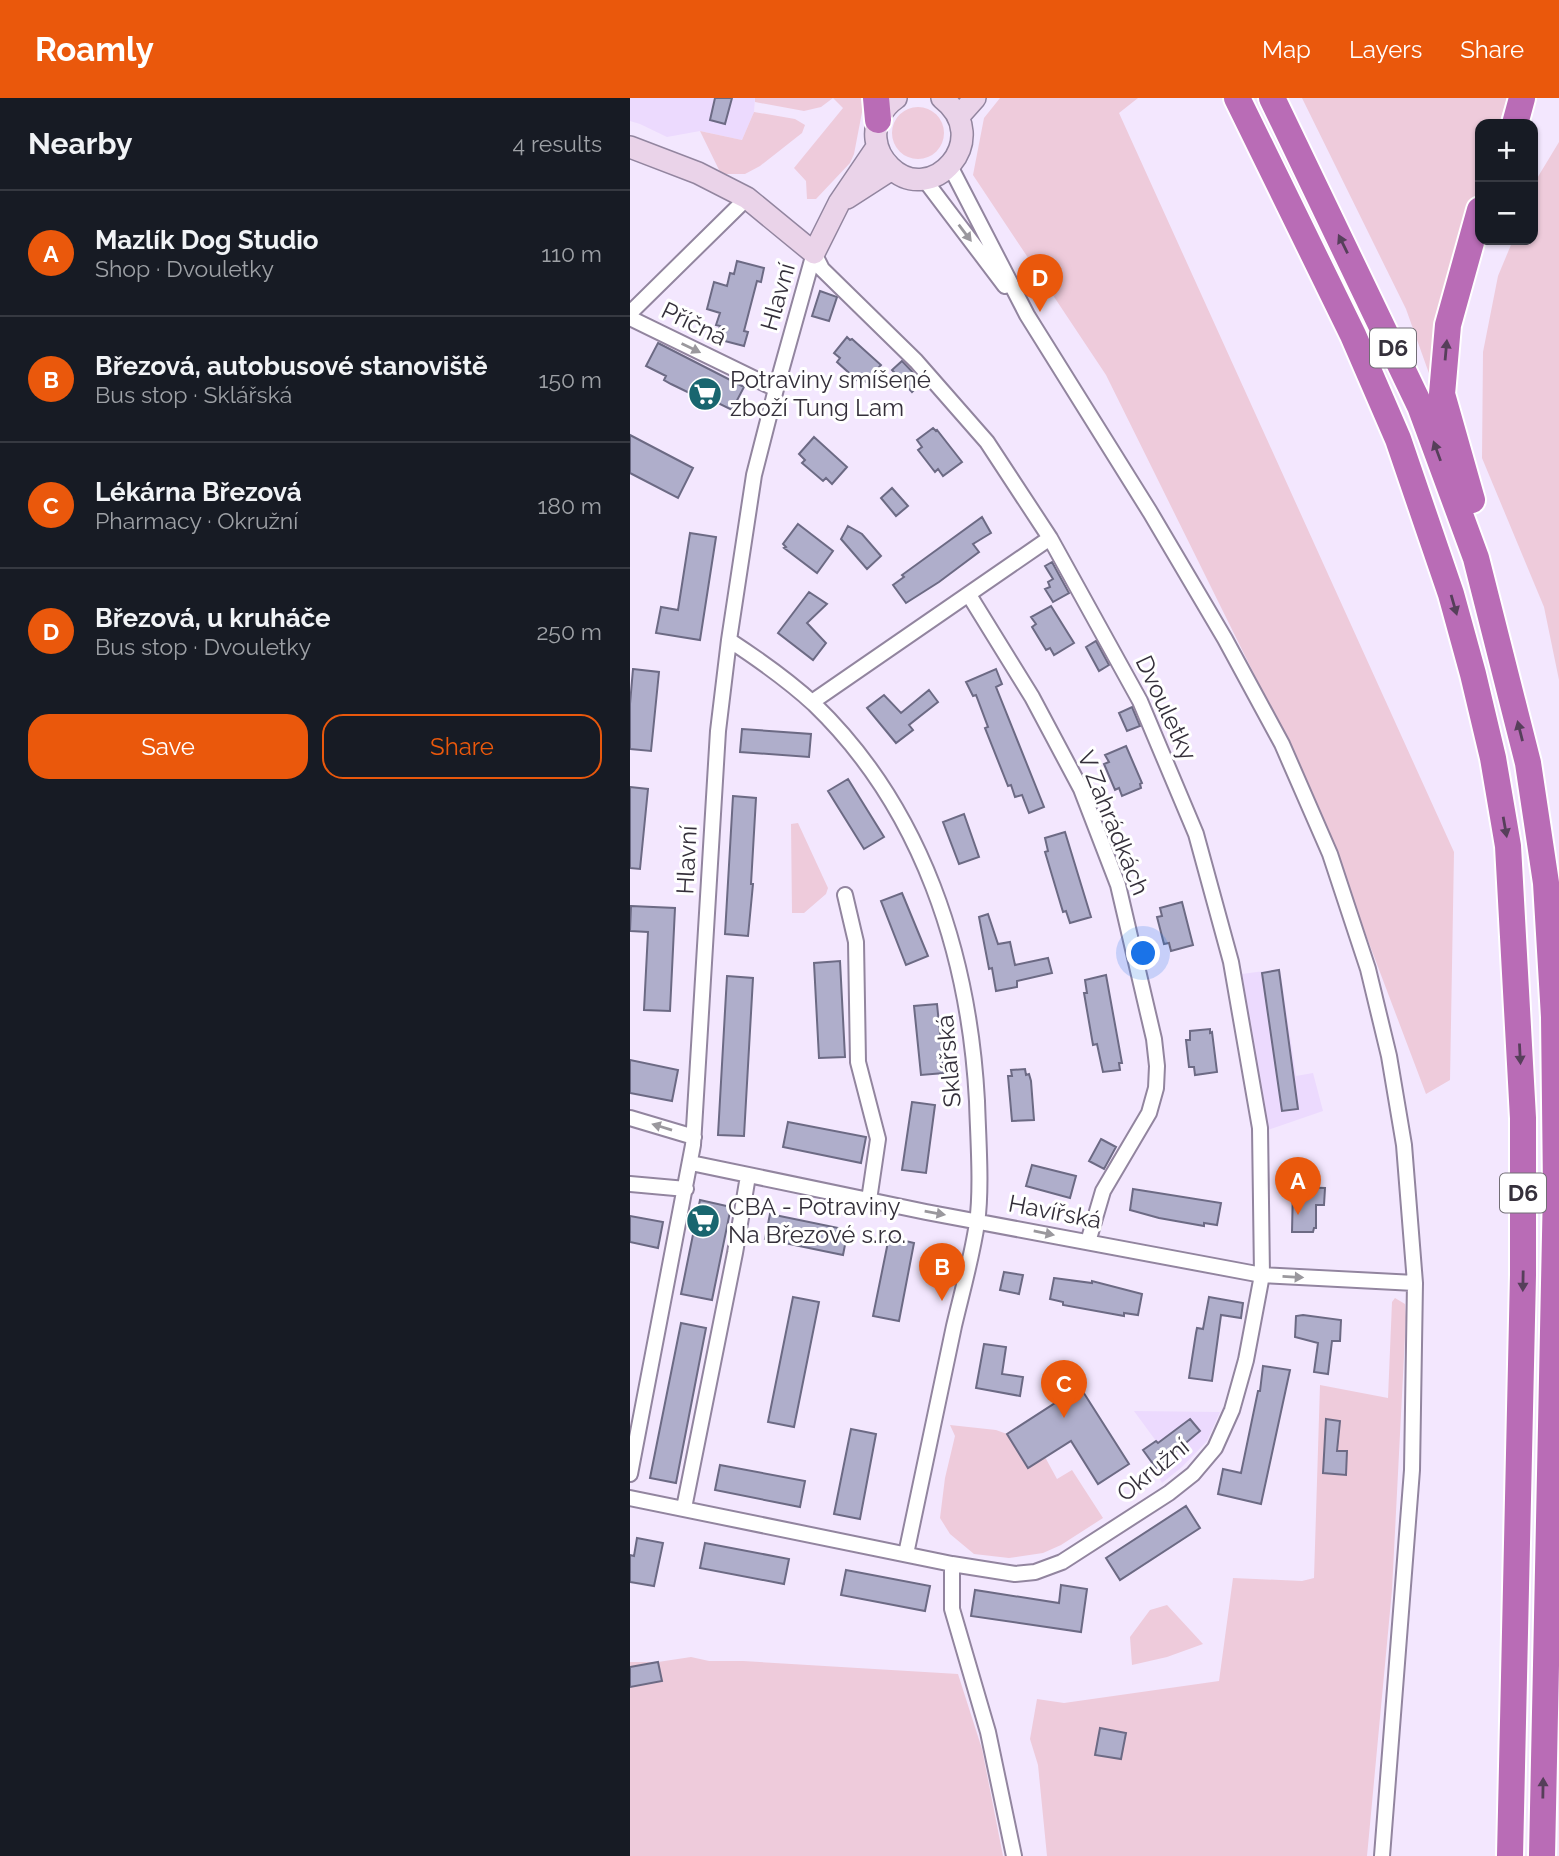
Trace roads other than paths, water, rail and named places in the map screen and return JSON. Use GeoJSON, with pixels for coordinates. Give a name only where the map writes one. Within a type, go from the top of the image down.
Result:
{"type":"FeatureCollection","features":[{"type":"Feature","properties":{"kind":"highway"},"geometry":{"type":"LineString","coordinates":[[1221,98],[1363,398],[1409,517],[1431,541]]}},
{"type":"Feature","properties":{"kind":"highway","name":"D6"},"geometry":{"type":"LineString","coordinates":[[1237,98],[1358,347],[1398,439],[1451,594],[1474,674],[1493,758],[1508,846],[1523,1118],[1523,1275],[1510,1856]]}},
{"type":"Feature","properties":{"kind":"highway","name":"D6"},"geometry":{"type":"LineString","coordinates":[[1272,98],[1420,405],[1476,558],[1528,763],[1546,883],[1554,1017],[1556,1201],[1542,1856]]}},
{"type":"Feature","properties":{"kind":"highway"},"geometry":{"type":"LineString","coordinates":[[1516,119],[1522,98]]}},
{"type":"Feature","properties":{"kind":"highway"},"geometry":{"type":"LineString","coordinates":[[1475,228],[1448,325],[1441,394],[1487,552],[1490,608]]}},
{"type":"Feature","properties":{"kind":"street"},"geometry":{"type":"LineString","coordinates":[[897,98],[884,109],[877,109],[877,147],[892,169],[902,175],[924,179],[938,175],[950,166],[961,147],[962,126],[951,105],[942,98]]}},
{"type":"Feature","properties":{"kind":"street"},"geometry":{"type":"LineString","coordinates":[[958,116],[975,98]]}},
{"type":"Feature","properties":{"kind":"street"},"geometry":{"type":"LineString","coordinates":[[630,147],[698,173],[747,198],[814,253],[839,203],[877,147]]}},
{"type":"Feature","properties":{"kind":"street"},"geometry":{"type":"LineString","coordinates":[[950,166],[1027,315],[1150,512],[1225,639],[1282,744],[1330,853],[1368,969],[1389,1056],[1404,1145],[1415,1283],[1412,1470],[1382,1856]]}},
{"type":"Feature","properties":{"kind":"street"},"geometry":{"type":"LineString","coordinates":[[839,203],[892,169]]}},
{"type":"Feature","properties":{"kind":"street"},"geometry":{"type":"LineString","coordinates":[[924,179],[1027,315]]}},
{"type":"Feature","properties":{"kind":"street"},"geometry":{"type":"LineString","coordinates":[[630,316],[747,198]]}},
{"type":"Feature","properties":{"kind":"street","name":"Hlavní"},"geometry":{"type":"LineString","coordinates":[[630,1474],[691,1163],[714,785],[729,640],[754,475],[814,253]]}},
{"type":"Feature","properties":{"kind":"street","name":"Dvouletky"},"geometry":{"type":"LineString","coordinates":[[814,253],[822,269],[916,361],[987,442],[1050,538],[1140,701],[1196,834],[1231,962],[1260,1128],[1262,1275]]}},
{"type":"Feature","properties":{"kind":"street","name":"Příčná"},"geometry":{"type":"LineString","coordinates":[[630,316],[776,389]]}},
{"type":"Feature","properties":{"kind":"street"},"geometry":{"type":"LineString","coordinates":[[812,702],[1050,538]]}},
{"type":"Feature","properties":{"kind":"street","name":"V Zahrádkách"},"geometry":{"type":"LineString","coordinates":[[969,595],[1032,697],[1081,789],[1118,885],[1154,1039],[1156,1088],[1149,1113],[1103,1191],[1088,1242]]}},
{"type":"Feature","properties":{"kind":"street","name":"Sklářská"},"geometry":{"type":"LineString","coordinates":[[729,640],[812,702],[845,736],[874,773],[925,861],[939,899],[966,999],[975,1061],[979,1143],[977,1221],[906,1554]]}},
{"type":"Feature","properties":{"kind":"street"},"geometry":{"type":"LineString","coordinates":[[845,895],[856,942],[858,1062],[878,1139],[869,1200]]}},
{"type":"Feature","properties":{"kind":"street"},"geometry":{"type":"LineString","coordinates":[[630,1118],[694,1137]]}},
{"type":"Feature","properties":{"kind":"street","name":"Havířská"},"geometry":{"type":"LineString","coordinates":[[691,1163],[1262,1275],[1415,1283]]}},
{"type":"Feature","properties":{"kind":"street"},"geometry":{"type":"LineString","coordinates":[[684,1508],[748,1176]]}},
{"type":"Feature","properties":{"kind":"street"},"geometry":{"type":"LineString","coordinates":[[630,1184],[686,1189]]}},
{"type":"Feature","properties":{"kind":"street","name":"Okružní"},"geometry":{"type":"LineString","coordinates":[[630,1498],[952,1564],[1015,1574],[1035,1572],[1062,1562],[1169,1493],[1192,1474],[1215,1448],[1232,1410],[1246,1360],[1262,1275]]}},
{"type":"Feature","properties":{"kind":"street"},"geometry":{"type":"LineString","coordinates":[[952,1564],[952,1609],[988,1732],[1014,1856]]}},
{"type":"Feature","properties":{"kind":"place","name":"Březová, u kruháče"},"geometry":{"type":"Point","coordinates":[1040,312]}},
{"type":"Feature","properties":{"kind":"place","name":"Potraviny smíšené zboží Tung Lam"},"geometry":{"type":"Point","coordinates":[705,394]}},
{"type":"Feature","properties":{"kind":"place","name":"Mazlík Dog Studio"},"geometry":{"type":"Point","coordinates":[1298,1215]}},
{"type":"Feature","properties":{"kind":"place","name":"CBA - Potraviny Na Březové s.r.o."},"geometry":{"type":"Point","coordinates":[703,1221]}},
{"type":"Feature","properties":{"kind":"place","name":"Březová, autobusové stanoviště"},"geometry":{"type":"Point","coordinates":[942,1301]}},
{"type":"Feature","properties":{"kind":"place","name":"Lékárna Březová"},"geometry":{"type":"Point","coordinates":[1064,1418]}}]}
